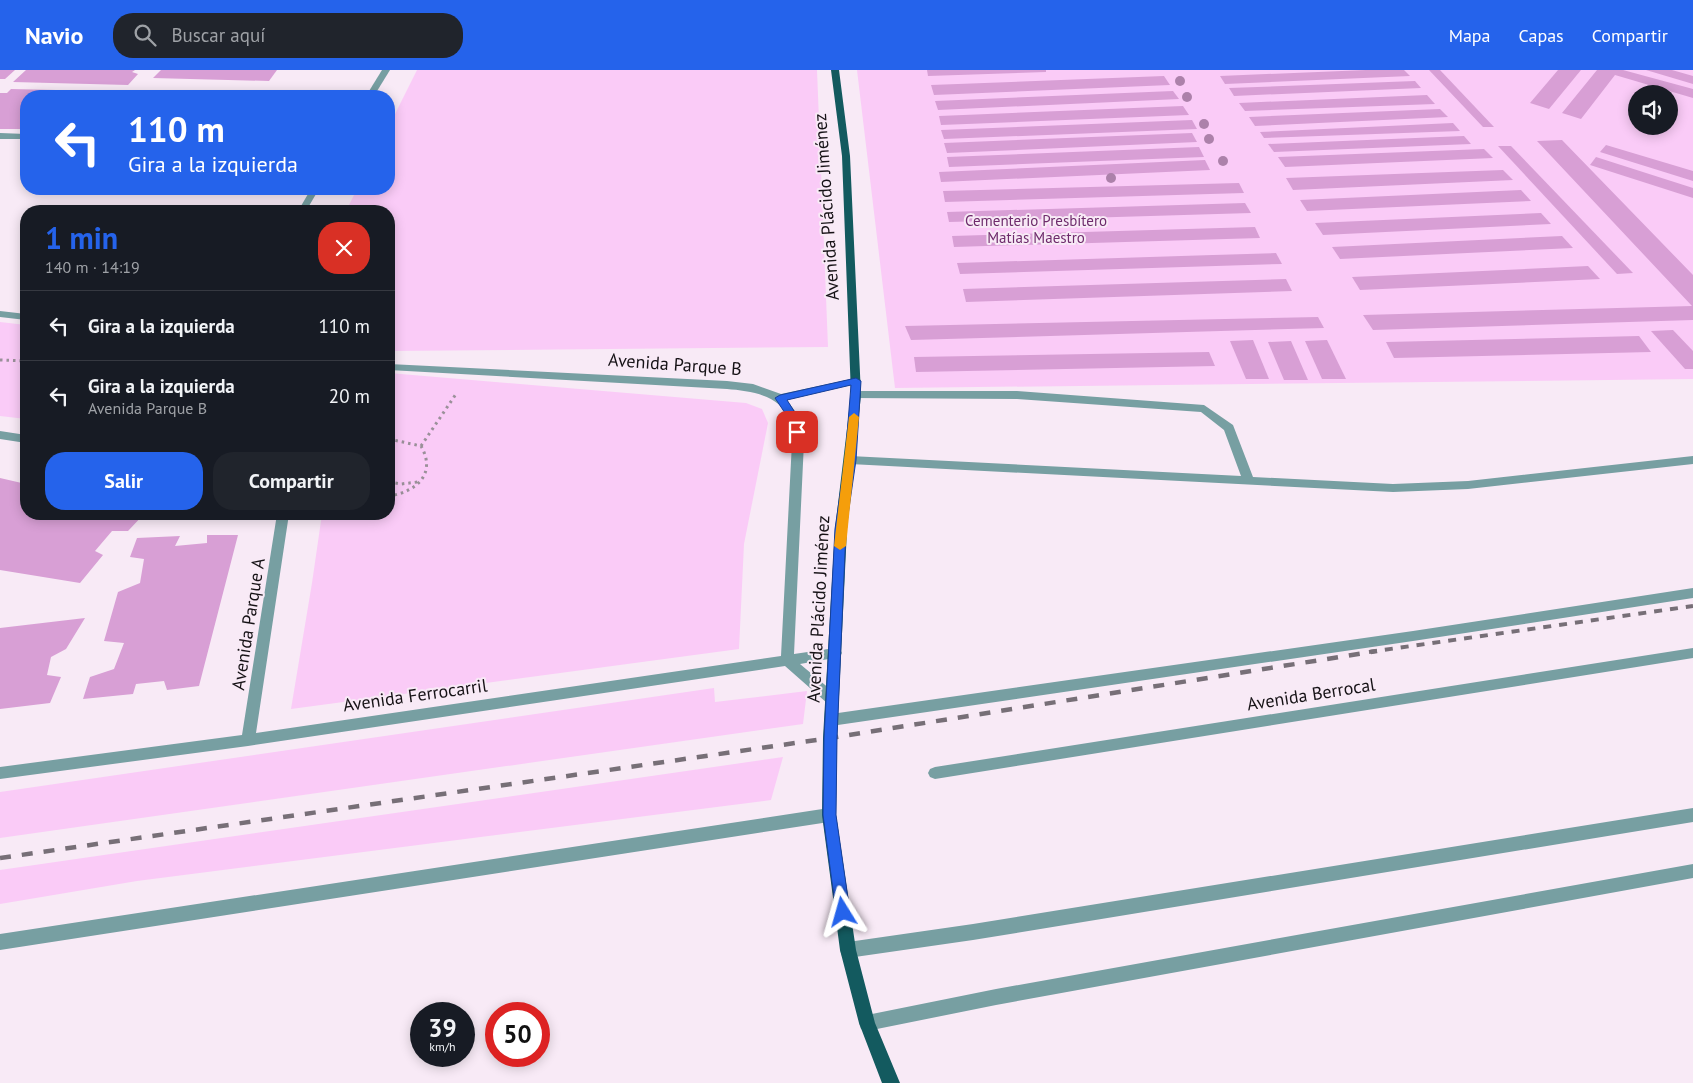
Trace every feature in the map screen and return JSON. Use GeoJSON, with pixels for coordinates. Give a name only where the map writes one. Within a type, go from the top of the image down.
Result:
{"type":"FeatureCollection","features":[{"type":"Feature","properties":{"kind":"main road","name":"Avenida Plácido Jiménez"},"geometry":{"type":"LineString","coordinates":[[835,70],[846,156],[856,395],[841,529],[831,720],[829,815],[848,950],[867,1024],[891,1083]]}},
{"type":"Feature","properties":{"kind":"street"},"geometry":{"type":"LineString","coordinates":[[374,90],[386,70]]}},
{"type":"Feature","properties":{"kind":"street"},"geometry":{"type":"LineString","coordinates":[[0,136],[20,137]]}},
{"type":"Feature","properties":{"kind":"street"},"geometry":{"type":"LineString","coordinates":[[0,314],[20,316]]}},
{"type":"Feature","properties":{"kind":"street","name":"Avenida Parque B"},"geometry":{"type":"LineString","coordinates":[[395,367],[728,385],[753,388],[780,398]]}},
{"type":"Feature","properties":{"kind":"street"},"geometry":{"type":"LineString","coordinates":[[832,699],[787,660],[798,442],[796,422],[780,398],[856,381]]}},
{"type":"Feature","properties":{"kind":"street"},"geometry":{"type":"LineString","coordinates":[[856,395],[1017,395],[1204,410],[1229,428],[1249,481]]}},
{"type":"Feature","properties":{"kind":"street"},"geometry":{"type":"LineString","coordinates":[[0,435],[20,438]]}},
{"type":"Feature","properties":{"kind":"street"},"geometry":{"type":"LineString","coordinates":[[850,460],[1393,488],[1468,485],[1693,460]]}},
{"type":"Feature","properties":{"kind":"street","name":"Avenida Parque A"},"geometry":{"type":"LineString","coordinates":[[248,740],[282,520]]}},
{"type":"Feature","properties":{"kind":"street"},"geometry":{"type":"LineString","coordinates":[[831,720],[1403,637],[1693,592]]}},
{"type":"Feature","properties":{"kind":"street","name":"Avenida Berrocal"},"geometry":{"type":"LineString","coordinates":[[935,773],[1693,652]]}},
{"type":"Feature","properties":{"kind":"street","name":"Avenida Ferrocarril"},"geometry":{"type":"LineString","coordinates":[[0,773],[248,740],[835,653]]}},
{"type":"Feature","properties":{"kind":"street"},"geometry":{"type":"LineString","coordinates":[[0,942],[829,815]]}},
{"type":"Feature","properties":{"kind":"street"},"geometry":{"type":"LineString","coordinates":[[848,950],[974,932],[1693,815]]}},
{"type":"Feature","properties":{"kind":"street"},"geometry":{"type":"LineString","coordinates":[[867,1024],[1016,993],[1693,871]]}},
{"type":"Feature","properties":{"kind":"path"},"geometry":{"type":"LineString","coordinates":[[0,360],[20,361]]}},
{"type":"Feature","properties":{"kind":"path"},"geometry":{"type":"LineString","coordinates":[[421,446],[460,389]]}},
{"type":"Feature","properties":{"kind":"path"},"geometry":{"type":"LineString","coordinates":[[395,440],[421,446],[427,453],[428,463],[419,482],[408,492],[395,495]]}},
{"type":"Feature","properties":{"kind":"path"},"geometry":{"type":"LineString","coordinates":[[395,483],[419,482]]}},
{"type":"Feature","properties":{"kind":"green space"},"geometry":{"type":"Polygon","coordinates":[[[417,70],[817,70],[828,347],[395,351],[395,205],[349,205],[354,195],[395,195],[395,114],[417,70]]]}},
{"type":"Feature","properties":{"kind":"green space","name":"Cementerio Presbítero Matías Maestro"},"geometry":{"type":"Polygon","coordinates":[[[857,70],[1693,70],[1693,379],[895,388],[857,70]]]}},
{"type":"Feature","properties":{"kind":"green space"},"geometry":{"type":"Polygon","coordinates":[[[0,322],[20,324],[20,418],[0,416],[0,322]]]}},
{"type":"Feature","properties":{"kind":"green space"},"geometry":{"type":"Polygon","coordinates":[[[395,374],[746,403],[762,409],[768,423],[744,544],[739,649],[291,709],[321,520],[395,520],[395,374]]]}},
{"type":"Feature","properties":{"kind":"green space"},"geometry":{"type":"Polygon","coordinates":[[[714,688],[715,702],[807,691],[803,724],[0,838],[0,792],[714,688]]]}},
{"type":"Feature","properties":{"kind":"green space"},"geometry":{"type":"Polygon","coordinates":[[[783,757],[771,800],[137,881],[0,904],[0,870],[783,757]]]}},
{"type":"Feature","properties":{"kind":"building"},"geometry":{"type":"Polygon","coordinates":[[[0,70],[15,70],[5,79],[0,79],[0,70]]]}},
{"type":"Feature","properties":{"kind":"building"},"geometry":{"type":"Polygon","coordinates":[[[26,70],[135,70],[132,72],[138,74],[128,85],[13,82],[26,70]]]}},
{"type":"Feature","properties":{"kind":"building"},"geometry":{"type":"Polygon","coordinates":[[[161,70],[277,70],[269,81],[153,78],[161,70]]]}},
{"type":"Feature","properties":{"kind":"building"},"geometry":{"type":"Polygon","coordinates":[[[927,70],[1046,70],[1046,72],[928,76],[927,70]]]}},
{"type":"Feature","properties":{"kind":"building"},"geometry":{"type":"Polygon","coordinates":[[[1404,70],[1410,76],[1225,84],[1220,76],[1404,70]]]}},
{"type":"Feature","properties":{"kind":"building"},"geometry":{"type":"Polygon","coordinates":[[[1429,70],[1440,70],[1494,127],[1483,127],[1429,70]]]}},
{"type":"Feature","properties":{"kind":"building"},"geometry":{"type":"Polygon","coordinates":[[[1558,70],[1581,70],[1549,109],[1530,103],[1558,70]]]}},
{"type":"Feature","properties":{"kind":"building"},"geometry":{"type":"Polygon","coordinates":[[[1597,70],[1623,70],[1693,89],[1693,98],[1678,94],[1678,85],[1649,85],[1615,75],[1581,119],[1562,113],[1597,70]]]}},
{"type":"Feature","properties":{"kind":"building"},"geometry":{"type":"Polygon","coordinates":[[[1646,70],[1672,70],[1693,76],[1693,84],[1646,70]]]}},
{"type":"Feature","properties":{"kind":"building"},"geometry":{"type":"Polygon","coordinates":[[[1164,76],[1170,85],[934,95],[931,85],[1164,76]]]}},
{"type":"Feature","properties":{"kind":"building"},"geometry":{"type":"Polygon","coordinates":[[[1415,81],[1421,88],[1234,96],[1229,88],[1415,81]]]}},
{"type":"Feature","properties":{"kind":"building"},"geometry":{"type":"Polygon","coordinates":[[[11,89],[56,90],[20,90],[20,129],[0,129],[0,93],[7,93],[11,89]]]}},
{"type":"Feature","properties":{"kind":"building"},"geometry":{"type":"Polygon","coordinates":[[[1173,91],[1179,99],[938,110],[935,101],[1173,91]]]}},
{"type":"Feature","properties":{"kind":"building"},"geometry":{"type":"Polygon","coordinates":[[[1427,95],[1435,104],[1245,111],[1239,103],[1427,95]]]}},
{"type":"Feature","properties":{"kind":"building"},"geometry":{"type":"Polygon","coordinates":[[[1183,106],[1189,115],[941,125],[939,116],[1183,106]]]}},
{"type":"Feature","properties":{"kind":"building"},"geometry":{"type":"Polygon","coordinates":[[[1440,109],[1448,117],[1255,126],[1249,117],[1440,109]]]}},
{"type":"Feature","properties":{"kind":"building"},"geometry":{"type":"Polygon","coordinates":[[[1192,120],[1197,129],[944,139],[941,130],[1192,120]]]}},
{"type":"Feature","properties":{"kind":"building"},"geometry":{"type":"Polygon","coordinates":[[[1453,123],[1460,131],[1264,138],[1260,132],[1453,123]]]}},
{"type":"Feature","properties":{"kind":"building"},"geometry":{"type":"Polygon","coordinates":[[[1192,133],[1197,142],[947,153],[944,143],[1192,133]]]}},
{"type":"Feature","properties":{"kind":"building"},"geometry":{"type":"Polygon","coordinates":[[[1464,136],[1471,144],[1274,152],[1268,144],[1464,136]]]}},
{"type":"Feature","properties":{"kind":"building"},"geometry":{"type":"Polygon","coordinates":[[[1562,140],[1693,275],[1693,320],[1373,330],[1363,315],[1692,306],[1537,141],[1562,140]]]}},
{"type":"Feature","properties":{"kind":"building"},"geometry":{"type":"Polygon","coordinates":[[[1606,145],[1693,171],[1693,181],[1600,152],[1606,145]]]}},
{"type":"Feature","properties":{"kind":"building"},"geometry":{"type":"Polygon","coordinates":[[[1498,146],[1511,146],[1633,273],[1617,274],[1498,146]]]}},
{"type":"Feature","properties":{"kind":"building"},"geometry":{"type":"Polygon","coordinates":[[[1199,147],[1204,157],[949,167],[947,157],[1199,147]]]}},
{"type":"Feature","properties":{"kind":"building"},"geometry":{"type":"Polygon","coordinates":[[[1484,149],[1493,158],[1285,167],[1278,157],[1484,149]]]}},
{"type":"Feature","properties":{"kind":"building"},"geometry":{"type":"Polygon","coordinates":[[[1596,157],[1693,188],[1693,198],[1590,165],[1596,157]]]}},
{"type":"Feature","properties":{"kind":"building"},"geometry":{"type":"Polygon","coordinates":[[[1205,160],[1210,170],[941,182],[939,172],[1205,160]]]}},
{"type":"Feature","properties":{"kind":"building"},"geometry":{"type":"Polygon","coordinates":[[[1503,170],[1513,180],[1293,190],[1286,178],[1503,170]]]}},
{"type":"Feature","properties":{"kind":"building"},"geometry":{"type":"Polygon","coordinates":[[[1239,183],[1244,193],[945,202],[943,191],[1239,183]]]}},
{"type":"Feature","properties":{"kind":"building"},"geometry":{"type":"Polygon","coordinates":[[[1521,190],[1531,201],[1307,211],[1300,200],[1521,190]]]}},
{"type":"Feature","properties":{"kind":"building"},"geometry":{"type":"Polygon","coordinates":[[[1245,203],[1251,213],[949,222],[947,212],[1245,203]]]}},
{"type":"Feature","properties":{"kind":"building"},"geometry":{"type":"Polygon","coordinates":[[[1541,213],[1551,224],[1323,235],[1315,223],[1541,213]]]}},
{"type":"Feature","properties":{"kind":"building"},"geometry":{"type":"Polygon","coordinates":[[[1255,227],[1260,238],[954,247],[952,236],[1255,227]]]}},
{"type":"Feature","properties":{"kind":"building"},"geometry":{"type":"Polygon","coordinates":[[[1562,236],[1573,248],[1340,259],[1332,247],[1562,236]]]}},
{"type":"Feature","properties":{"kind":"building"},"geometry":{"type":"Polygon","coordinates":[[[1276,253],[1282,264],[960,274],[957,263],[1276,253]]]}},
{"type":"Feature","properties":{"kind":"building"},"geometry":{"type":"Polygon","coordinates":[[[1588,266],[1600,279],[1360,290],[1352,277],[1588,266]]]}},
{"type":"Feature","properties":{"kind":"building"},"geometry":{"type":"Polygon","coordinates":[[[1286,279],[1292,291],[966,302],[963,289],[1286,279]]]}},
{"type":"Feature","properties":{"kind":"building"},"geometry":{"type":"Polygon","coordinates":[[[1318,317],[1324,328],[911,340],[905,326],[1318,317]]]}},
{"type":"Feature","properties":{"kind":"building"},"geometry":{"type":"Polygon","coordinates":[[[1673,330],[1693,351],[1693,369],[1685,369],[1651,331],[1673,330]]]}},
{"type":"Feature","properties":{"kind":"building"},"geometry":{"type":"Polygon","coordinates":[[[1639,336],[1651,352],[1394,358],[1386,342],[1639,336]]]}},
{"type":"Feature","properties":{"kind":"building"},"geometry":{"type":"Polygon","coordinates":[[[1253,340],[1269,379],[1246,379],[1230,341],[1253,340]]]}},
{"type":"Feature","properties":{"kind":"building"},"geometry":{"type":"Polygon","coordinates":[[[1327,340],[1346,379],[1322,379],[1305,341],[1327,340]]]}},
{"type":"Feature","properties":{"kind":"building"},"geometry":{"type":"Polygon","coordinates":[[[1291,341],[1308,380],[1284,380],[1268,342],[1291,341]]]}},
{"type":"Feature","properties":{"kind":"building"},"geometry":{"type":"Polygon","coordinates":[[[1209,352],[1215,366],[916,372],[914,357],[1209,352]]]}},
{"type":"Feature","properties":{"kind":"building"},"geometry":{"type":"Polygon","coordinates":[[[0,478],[20,483],[20,520],[138,520],[128,531],[112,531],[95,551],[103,555],[80,583],[0,570],[0,478]]]}},
{"type":"Feature","properties":{"kind":"building"},"geometry":{"type":"Polygon","coordinates":[[[207,535],[238,535],[199,686],[167,690],[164,681],[136,684],[133,694],[83,699],[90,677],[114,669],[124,643],[104,641],[118,592],[140,583],[144,559],[130,557],[137,538],[180,536],[175,546],[207,543],[207,535]]]}},
{"type":"Feature","properties":{"kind":"building"},"geometry":{"type":"Polygon","coordinates":[[[85,618],[66,649],[51,657],[47,675],[61,677],[50,703],[0,709],[0,628],[85,618]]]}},
{"type":"Feature","properties":{"kind":"railway"},"geometry":{"type":"LineString","coordinates":[[1369,652],[1693,606]]}},
{"type":"Feature","properties":{"kind":"railway"},"geometry":{"type":"LineString","coordinates":[[0,858],[830,738],[1377,651]]}},
{"type":"Feature","properties":{"kind":"slow traffic"},"geometry":{"type":"LineString","coordinates":[[840,546],[854,417]]}},
{"type":"Feature","properties":{"kind":"route"},"geometry":{"type":"LineString","coordinates":[[797,432],[796,422],[780,398],[856,381],[850,460],[841,529],[830,738],[829,815],[843,912]]}}]}
